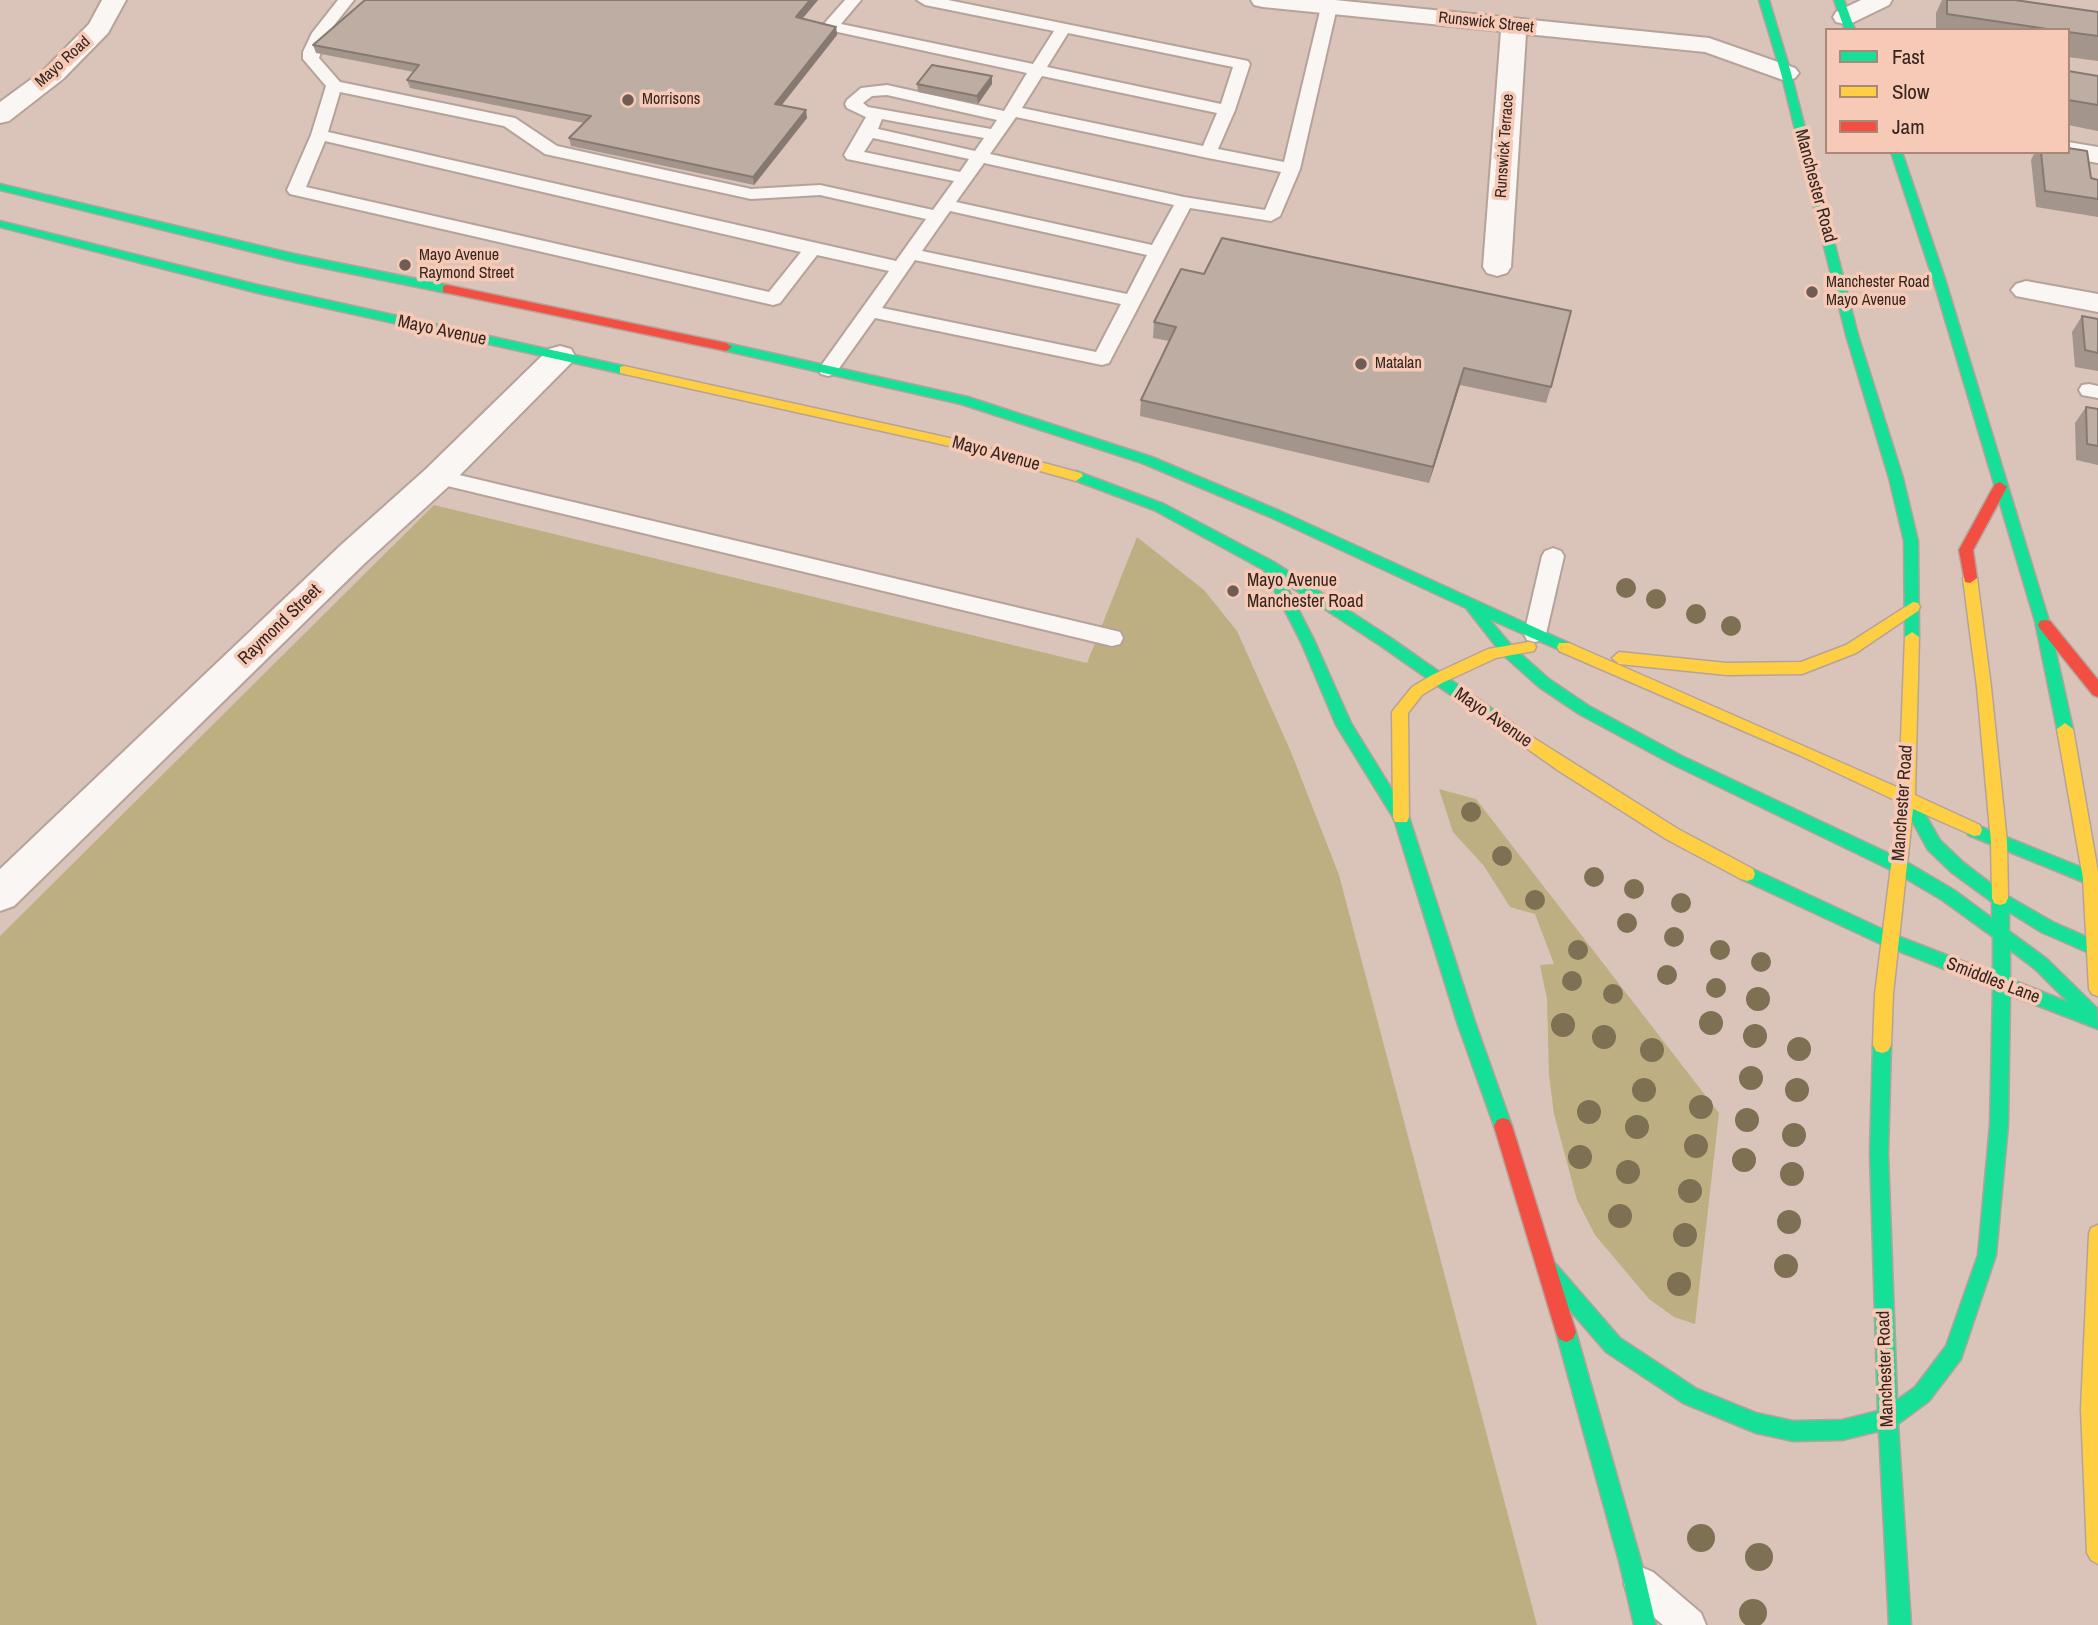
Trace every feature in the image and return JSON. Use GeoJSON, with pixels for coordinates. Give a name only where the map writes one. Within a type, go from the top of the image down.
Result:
{"type":"FeatureCollection","features":[{"type":"Feature","properties":{"kind":"main road","name":"Manchester Road"},"geometry":{"type":"LineString","coordinates":[[1763,0],[1774,28],[1852,335],[1911,541],[1913,607],[1907,797],[1884,994],[1879,1153],[1888,1419],[1900,1625]]}},
{"type":"Feature","properties":{"kind":"main road"},"geometry":{"type":"LineString","coordinates":[[1897,154],[1939,279],[2042,621],[2095,879],[2098,989]]}},
{"type":"Feature","properties":{"kind":"main road"},"geometry":{"type":"LineString","coordinates":[[0,187],[294,258],[963,400],[1147,460],[1275,514],[1582,655],[1907,797],[1999,842],[2095,879]]}},
{"type":"Feature","properties":{"kind":"main road","name":"Mayo Avenue"},"geometry":{"type":"LineString","coordinates":[[0,223],[258,289],[838,416],[1060,471],[1159,507],[1269,566],[1564,767],[1672,834],[1772,887],[1889,940]]}},
{"type":"Feature","properties":{"kind":"main road"},"geometry":{"type":"LineString","coordinates":[[1548,1270],[1614,1345],[1690,1396],[1756,1423],[1793,1431],[1842,1430],[1888,1419],[1922,1394],[1954,1352],[1987,1255],[1999,1125],[1999,842],[1992,754],[1966,550],[2000,487]]}},
{"type":"Feature","properties":{"kind":"main road"},"geometry":{"type":"LineString","coordinates":[[1269,566],[1308,642],[1344,725],[1401,817],[1548,1270],[1645,1625]]}},
{"type":"Feature","properties":{"kind":"main road"},"geometry":{"type":"LineString","coordinates":[[1468,602],[1507,650],[1544,683],[1584,710],[1677,760],[1899,866],[1948,895],[2041,964],[2098,1021]]}},
{"type":"Feature","properties":{"kind":"main road"},"geometry":{"type":"LineString","coordinates":[[1582,655],[1727,669],[1802,668],[1851,649],[1913,607]]}},
{"type":"Feature","properties":{"kind":"main road"},"geometry":{"type":"LineString","coordinates":[[2042,621],[2098,691]]}},
{"type":"Feature","properties":{"kind":"main road"},"geometry":{"type":"LineString","coordinates":[[1401,817],[1400,712],[1417,691],[1437,678],[1493,653],[1545,638]]}},
{"type":"Feature","properties":{"kind":"main road"},"geometry":{"type":"LineString","coordinates":[[1907,797],[1934,845],[1957,867],[2000,899],[2047,927],[2097,949]]}},
{"type":"Feature","properties":{"kind":"main road","name":"Smiddles Lane"},"geometry":{"type":"LineString","coordinates":[[1889,940],[2001,986],[2098,1021]]}},
{"type":"Feature","properties":{"kind":"main road"},"geometry":{"type":"LineString","coordinates":[[2098,1234],[2091,1409],[2098,1553]]}},
{"type":"Feature","properties":{"kind":"street","name":"Mayo Road"},"geometry":{"type":"LineString","coordinates":[[0,115],[54,74],[99,28],[114,0]]}},
{"type":"Feature","properties":{"kind":"street","name":"Runswick Street"},"geometry":{"type":"LineString","coordinates":[[1264,0],[1329,7],[1374,6],[1514,25],[1709,45],[1786,72]]}},
{"type":"Feature","properties":{"kind":"street"},"geometry":{"type":"LineString","coordinates":[[1845,15],[1880,0]]}},
{"type":"Feature","properties":{"kind":"street","name":"Runswick Terrace"},"geometry":{"type":"LineString","coordinates":[[1497,267],[1514,25]]}},
{"type":"Feature","properties":{"kind":"street","name":"Runswick Street"},"geometry":{"type":"LineString","coordinates":[[1709,45],[1748,37],[1774,28]]}},
{"type":"Feature","properties":{"kind":"street"},"geometry":{"type":"LineString","coordinates":[[2070,150],[2098,155]]}},
{"type":"Feature","properties":{"kind":"street"},"geometry":{"type":"LineString","coordinates":[[2026,290],[2098,303]]}},
{"type":"Feature","properties":{"kind":"street","name":"Raymond Street"},"geometry":{"type":"LineString","coordinates":[[0,894],[353,554],[438,477],[560,356]]}},
{"type":"Feature","properties":{"kind":"lane"},"geometry":{"type":"LineString","coordinates":[[346,0],[320,33],[311,52],[311,59],[334,86],[509,122],[551,150],[751,194],[820,190],[942,210],[1158,252]]}},
{"type":"Feature","properties":{"kind":"lane"},"geometry":{"type":"LineString","coordinates":[[853,0],[830,26],[1227,110]]}},
{"type":"Feature","properties":{"kind":"lane"},"geometry":{"type":"LineString","coordinates":[[925,0],[1242,64],[1227,110],[1208,153]]}},
{"type":"Feature","properties":{"kind":"lane"},"geometry":{"type":"LineString","coordinates":[[868,132],[1184,202],[1271,216],[1291,169],[1329,7]]}},
{"type":"Feature","properties":{"kind":"lane"},"geometry":{"type":"LineString","coordinates":[[828,370],[1010,114],[1063,27]]}},
{"type":"Feature","properties":{"kind":"lane"},"geometry":{"type":"LineString","coordinates":[[334,86],[319,135],[296,190],[773,299],[813,248]]}},
{"type":"Feature","properties":{"kind":"lane"},"geometry":{"type":"LineString","coordinates":[[995,135],[876,114],[863,111],[853,104],[867,91],[887,90],[1291,169]]}},
{"type":"Feature","properties":{"kind":"lane"},"geometry":{"type":"LineString","coordinates":[[876,114],[853,155],[965,178]]}},
{"type":"Feature","properties":{"kind":"lane"},"geometry":{"type":"LineString","coordinates":[[319,135],[813,248],[905,261],[1132,301]]}},
{"type":"Feature","properties":{"kind":"lane"},"geometry":{"type":"LineString","coordinates":[[869,311],[1102,359],[1184,202]]}},
{"type":"Feature","properties":{"kind":"lane"},"geometry":{"type":"LineString","coordinates":[[438,477],[1112,638]]}},
{"type":"Feature","properties":{"kind":"lane"},"geometry":{"type":"LineString","coordinates":[[1545,638],[1553,555]]}},
{"type":"Feature","properties":{"kind":"lane"},"geometry":{"type":"LineString","coordinates":[[1633,1577],[1689,1625]]}},
{"type":"Feature","properties":{"kind":"shaded area"},"geometry":{"type":"Polygon","coordinates":[[[434,505],[1087,663],[1137,537],[1204,590],[1237,631],[1291,752],[1339,875],[1537,1625],[0,1625],[0,936],[434,505]]]}},
{"type":"Feature","properties":{"kind":"shaded area"},"geometry":{"type":"Polygon","coordinates":[[[1439,789],[1476,799],[1719,1113],[1695,1324],[1674,1317],[1649,1299],[1595,1235],[1577,1200],[1554,1114],[1549,1075],[1547,999],[1540,965],[1554,964],[1535,914],[1510,907],[1484,866],[1453,832],[1439,789]]]}},
{"type":"Feature","properties":{"kind":"building","name":"Morrisons"},"geometry":{"type":"Polygon","coordinates":[[[365,0],[810,0],[796,17],[836,27],[775,104],[806,110],[753,177],[569,138],[591,116],[407,80],[419,65],[313,45],[365,0]]]}},
{"type":"Feature","properties":{"kind":"building"},"geometry":{"type":"Polygon","coordinates":[[[1947,0],[2015,0],[2098,12],[2098,36],[2070,32],[2070,28],[2041,28],[1947,14],[1947,0]]]}},
{"type":"Feature","properties":{"kind":"building"},"geometry":{"type":"Polygon","coordinates":[[[932,65],[992,76],[977,96],[917,84],[932,65]]]}},
{"type":"Feature","properties":{"kind":"building"},"geometry":{"type":"Polygon","coordinates":[[[2070,71],[2098,76],[2098,105],[2070,100],[2070,71]]]}},
{"type":"Feature","properties":{"kind":"building"},"geometry":{"type":"Polygon","coordinates":[[[2070,148],[2087,151],[2091,178],[2098,180],[2098,199],[2045,191],[2041,154],[2070,154],[2070,148]]]}},
{"type":"Feature","properties":{"kind":"building","name":"Matalan"},"geometry":{"type":"Polygon","coordinates":[[[1222,238],[1571,311],[1551,387],[1464,368],[1433,467],[1141,400],[1176,327],[1154,322],[1181,269],[1204,274],[1222,238]]]}},
{"type":"Feature","properties":{"kind":"building"},"geometry":{"type":"Polygon","coordinates":[[[2082,316],[2098,319],[2098,353],[2085,350],[2082,316]]]}},
{"type":"Feature","properties":{"kind":"building"},"geometry":{"type":"Polygon","coordinates":[[[2086,407],[2098,409],[2098,446],[2087,444],[2086,407]]]}},
{"type":"Feature","properties":{"kind":"traffic: fast"},"geometry":{"type":"LineString","coordinates":[[1764,0],[1786,73],[1852,335],[1896,478],[1911,541],[1912,637]]}},
{"type":"Feature","properties":{"kind":"traffic: fast"},"geometry":{"type":"LineString","coordinates":[[1839,0],[1849,28]]}},
{"type":"Feature","properties":{"kind":"traffic: fast"},"geometry":{"type":"LineString","coordinates":[[1897,154],[1939,279],[2042,621],[2065,729]]}},
{"type":"Feature","properties":{"kind":"traffic: fast"},"geometry":{"type":"LineString","coordinates":[[0,187],[294,258],[447,289]]}},
{"type":"Feature","properties":{"kind":"traffic: fast"},"geometry":{"type":"LineString","coordinates":[[0,224],[258,289],[624,370]]}},
{"type":"Feature","properties":{"kind":"traffic: fast"},"geometry":{"type":"LineString","coordinates":[[726,347],[963,400],[1147,460],[1275,514],[1564,647]]}},
{"type":"Feature","properties":{"kind":"traffic: fast"},"geometry":{"type":"LineString","coordinates":[[1076,476],[1159,507],[1269,566],[1386,642],[1510,729]]}},
{"type":"Feature","properties":{"kind":"traffic: fast"},"geometry":{"type":"LineString","coordinates":[[1271,569],[1308,642],[1344,725],[1401,817],[1466,1022],[1503,1126]]}},
{"type":"Feature","properties":{"kind":"traffic: fast"},"geometry":{"type":"LineString","coordinates":[[1473,609],[1507,650],[1544,683],[1584,710],[1677,760],[1899,866],[1948,895],[2041,964],[2091,1013]]}},
{"type":"Feature","properties":{"kind":"traffic: fast"},"geometry":{"type":"LineString","coordinates":[[1907,797],[1934,845],[1957,867],[2000,899],[2047,927],[2098,950]]}},
{"type":"Feature","properties":{"kind":"traffic: fast"},"geometry":{"type":"LineString","coordinates":[[1974,830],[2098,881]]}},
{"type":"Feature","properties":{"kind":"traffic: fast"},"geometry":{"type":"LineString","coordinates":[[1747,874],[1889,940],[2098,1021]]}},
{"type":"Feature","properties":{"kind":"traffic: fast"},"geometry":{"type":"LineString","coordinates":[[1548,1270],[1613,1345],[1690,1396],[1756,1423],[1793,1431],[1842,1430],[1888,1419],[1922,1394],[1954,1352],[1987,1255],[1999,1125],[2002,986],[2000,898]]}},
{"type":"Feature","properties":{"kind":"traffic: fast"},"geometry":{"type":"LineString","coordinates":[[1882,1045],[1879,1153],[1888,1419],[1900,1625]]}},
{"type":"Feature","properties":{"kind":"traffic: fast"},"geometry":{"type":"LineString","coordinates":[[1566,1332],[1630,1561],[1645,1625]]}},
{"type":"Feature","properties":{"kind":"traffic: slow"},"geometry":{"type":"LineString","coordinates":[[624,370],[954,443],[1076,476]]}},
{"type":"Feature","properties":{"kind":"traffic: slow"},"geometry":{"type":"LineString","coordinates":[[1970,578],[1999,842],[2000,898]]}},
{"type":"Feature","properties":{"kind":"traffic: slow"},"geometry":{"type":"LineString","coordinates":[[1619,658],[1727,669],[1802,668],[1851,649],[1913,607]]}},
{"type":"Feature","properties":{"kind":"traffic: slow"},"geometry":{"type":"LineString","coordinates":[[1882,1045],[1884,994],[1907,797],[1912,637]]}},
{"type":"Feature","properties":{"kind":"traffic: slow"},"geometry":{"type":"LineString","coordinates":[[1401,817],[1400,712],[1417,691],[1437,679],[1493,653],[1529,647]]}},
{"type":"Feature","properties":{"kind":"traffic: slow"},"geometry":{"type":"LineString","coordinates":[[1564,647],[1804,751],[1974,830]]}},
{"type":"Feature","properties":{"kind":"traffic: slow"},"geometry":{"type":"LineString","coordinates":[[1510,729],[1564,767],[1672,834],[1747,874]]}},
{"type":"Feature","properties":{"kind":"traffic: slow"},"geometry":{"type":"LineString","coordinates":[[2065,729],[2091,878],[2098,989]]}},
{"type":"Feature","properties":{"kind":"traffic: slow"},"geometry":{"type":"LineString","coordinates":[[2098,1234],[2091,1409],[2098,1553]]}},
{"type":"Feature","properties":{"kind":"traffic: jam"},"geometry":{"type":"LineString","coordinates":[[447,289],[726,347]]}},
{"type":"Feature","properties":{"kind":"traffic: jam"},"geometry":{"type":"LineString","coordinates":[[1970,578],[1966,550],[2000,487]]}},
{"type":"Feature","properties":{"kind":"traffic: jam"},"geometry":{"type":"LineString","coordinates":[[2045,625],[2098,691]]}},
{"type":"Feature","properties":{"kind":"traffic: jam"},"geometry":{"type":"LineString","coordinates":[[1503,1126],[1566,1332]]}},
{"type":"Feature","properties":{"kind":"place","name":"Morrisons"},"geometry":{"type":"Point","coordinates":[628,100]}},
{"type":"Feature","properties":{"kind":"place","name":"Mayo Avenue Raymond Street"},"geometry":{"type":"Point","coordinates":[405,265]}},
{"type":"Feature","properties":{"kind":"place","name":"Manchester Road Mayo Avenue"},"geometry":{"type":"Point","coordinates":[1812,292]}},
{"type":"Feature","properties":{"kind":"place","name":"Matalan"},"geometry":{"type":"Point","coordinates":[1361,364]}},
{"type":"Feature","properties":{"kind":"place","name":"Mayo Avenue Manchester Road"},"geometry":{"type":"Point","coordinates":[1233,591]}}]}
